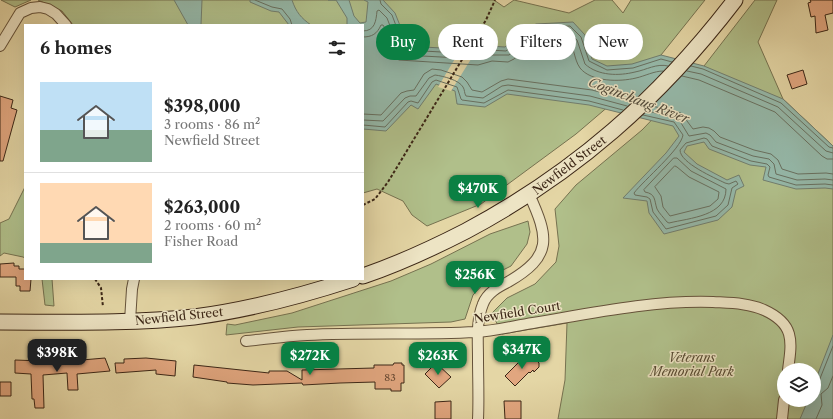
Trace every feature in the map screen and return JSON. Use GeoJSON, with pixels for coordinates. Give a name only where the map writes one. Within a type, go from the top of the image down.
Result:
{"type":"FeatureCollection","features":[{"type":"Feature","properties":{"kind":"main road","name":"Newfield Street"},"geometry":{"type":"LineString","coordinates":[[364,276],[409,258],[446,241],[529,194],[563,171],[595,147],[633,114],[698,46],[735,0]]}},
{"type":"Feature","properties":{"kind":"main road","name":"Newfield Street"},"geometry":{"type":"LineString","coordinates":[[0,322],[163,320],[226,312],[292,297],[350,280]]}},
{"type":"Feature","properties":{"kind":"street"},"geometry":{"type":"LineString","coordinates":[[0,46],[20,14],[31,8],[40,7],[48,10],[56,14],[65,24]]}},
{"type":"Feature","properties":{"kind":"street"},"geometry":{"type":"LineString","coordinates":[[478,419],[478,332],[481,311],[485,300],[497,288],[533,265],[540,255],[543,243],[539,216],[529,194]]}},
{"type":"Feature","properties":{"kind":"street"},"geometry":{"type":"LineString","coordinates":[[130,321],[134,280]]}},
{"type":"Feature","properties":{"kind":"street","name":"Newfield Court"},"geometry":{"type":"LineString","coordinates":[[246,341],[306,335],[478,332],[621,308],[706,302],[748,305],[763,309],[775,315],[786,325],[791,336],[789,363]]}},
{"type":"Feature","properties":{"kind":"street"},"geometry":{"type":"LineString","coordinates":[[782,419],[783,407]]}},
{"type":"Feature","properties":{"kind":"path"},"geometry":{"type":"LineString","coordinates":[[364,205],[375,200],[388,182],[486,20],[495,0]]}},
{"type":"Feature","properties":{"kind":"path"},"geometry":{"type":"LineString","coordinates":[[96,280],[101,288],[103,307]]}},
{"type":"Feature","properties":{"kind":"green space"},"geometry":{"type":"Polygon","coordinates":[[[1,0],[31,0],[15,7],[1,0]]]}},
{"type":"Feature","properties":{"kind":"green space"},"geometry":{"type":"Polygon","coordinates":[[[38,0],[494,0],[504,7],[514,0],[569,13],[595,0],[612,0],[623,13],[631,0],[705,0],[661,55],[630,88],[576,134],[481,204],[427,226],[412,215],[403,201],[377,189],[364,193],[364,24],[72,24],[62,11],[38,0]]]}},
{"type":"Feature","properties":{"kind":"green space","name":"Veterans Memorial Park"},"geometry":{"type":"Polygon","coordinates":[[[755,0],[777,0],[758,42],[783,99],[833,146],[833,419],[558,419],[565,380],[567,323],[502,334],[492,313],[507,298],[535,284],[556,262],[559,246],[555,209],[576,185],[642,130],[704,66],[755,0]]]}},
{"type":"Feature","properties":{"kind":"green space"},"geometry":{"type":"Polygon","coordinates":[[[24,189],[24,258],[4,253],[0,256],[0,223],[9,219],[24,189]]]}},
{"type":"Feature","properties":{"kind":"green space"},"geometry":{"type":"Polygon","coordinates":[[[528,221],[530,232],[527,244],[511,266],[491,276],[473,295],[465,319],[451,322],[298,327],[226,335],[227,324],[235,325],[292,313],[391,281],[431,264],[490,234],[528,221]]]}},
{"type":"Feature","properties":{"kind":"green space"},"geometry":{"type":"Polygon","coordinates":[[[42,280],[52,280],[54,306],[45,305],[42,280]]]}},
{"type":"Feature","properties":{"kind":"water"},"geometry":{"type":"Polygon","coordinates":[[[174,0],[202,0],[201,24],[187,24],[174,0]]]}},
{"type":"Feature","properties":{"kind":"water"},"geometry":{"type":"Polygon","coordinates":[[[250,0],[292,0],[299,14],[310,24],[288,24],[279,12],[271,11],[250,2],[250,0]]]}},
{"type":"Feature","properties":{"kind":"water","name":"Coginchaug River"},"geometry":{"type":"Polygon","coordinates":[[[336,0],[349,0],[354,16],[360,23],[366,22],[368,2],[364,0],[383,0],[395,13],[399,24],[376,24],[376,60],[430,60],[430,47],[438,48],[438,60],[498,60],[498,47],[506,46],[506,60],[576,60],[576,25],[584,34],[584,60],[594,60],[607,66],[632,64],[661,55],[704,66],[783,99],[833,146],[833,189],[796,189],[763,180],[766,167],[750,165],[709,149],[704,142],[687,146],[684,152],[697,164],[727,180],[739,175],[744,186],[736,190],[732,207],[718,220],[664,234],[649,213],[647,201],[623,198],[666,153],[679,136],[673,126],[589,105],[507,94],[485,107],[457,104],[455,91],[436,84],[418,109],[411,105],[386,131],[364,129],[364,24],[347,24],[347,18],[336,0]]]}},
{"type":"Feature","properties":{"kind":"water"},"geometry":{"type":"Polygon","coordinates":[[[573,22],[575,24],[536,24],[573,22]]]}},
{"type":"Feature","properties":{"kind":"water"},"geometry":{"type":"Polygon","coordinates":[[[833,335],[833,419],[800,419],[805,407],[821,407],[821,366],[833,335]]]}},
{"type":"Feature","properties":{"kind":"pier"},"geometry":{"type":"Polygon","coordinates":[[[454,60],[470,60],[451,91],[438,87],[454,60]]]}},
{"type":"Feature","properties":{"kind":"building"},"geometry":{"type":"Polygon","coordinates":[[[810,0],[833,0],[833,13],[825,15],[828,30],[816,33],[815,16],[811,17],[808,3],[811,2],[810,0]]]}},
{"type":"Feature","properties":{"kind":"building"},"geometry":{"type":"Polygon","coordinates":[[[803,70],[807,84],[792,89],[787,75],[803,70]]]}},
{"type":"Feature","properties":{"kind":"building"},"geometry":{"type":"Polygon","coordinates":[[[0,96],[13,100],[11,108],[17,110],[3,161],[0,161],[0,96]]]}},
{"type":"Feature","properties":{"kind":"building"},"geometry":{"type":"Polygon","coordinates":[[[14,263],[14,266],[19,266],[19,269],[24,269],[24,280],[31,280],[30,291],[20,291],[20,286],[16,286],[16,277],[0,277],[0,264],[14,263]]]}},
{"type":"Feature","properties":{"kind":"building"},"geometry":{"type":"Polygon","coordinates":[[[532,355],[539,363],[539,367],[534,372],[533,370],[530,373],[529,372],[515,386],[505,376],[519,362],[522,365],[532,355]]]}},
{"type":"Feature","properties":{"kind":"building"},"geometry":{"type":"Polygon","coordinates":[[[105,358],[110,371],[77,374],[78,390],[68,390],[67,373],[43,375],[44,408],[35,408],[34,399],[32,399],[31,374],[15,373],[15,360],[42,361],[70,359],[70,361],[105,358]]]}},
{"type":"Feature","properties":{"kind":"building"},"geometry":{"type":"Polygon","coordinates":[[[146,358],[176,361],[175,376],[156,374],[156,370],[116,373],[115,363],[124,363],[124,359],[146,358]]]}},
{"type":"Feature","properties":{"kind":"building"},"geometry":{"type":"Polygon","coordinates":[[[394,363],[402,363],[402,365],[404,365],[404,383],[401,383],[401,391],[391,391],[391,389],[375,389],[375,382],[303,385],[302,383],[253,385],[227,383],[193,377],[194,365],[269,373],[269,371],[287,371],[302,380],[302,370],[374,368],[374,365],[393,365],[394,363]]]}},
{"type":"Feature","properties":{"kind":"building"},"geometry":{"type":"Polygon","coordinates":[[[436,363],[451,377],[439,388],[425,374],[436,363]]]}},
{"type":"Feature","properties":{"kind":"building"},"geometry":{"type":"Polygon","coordinates":[[[0,382],[11,382],[11,396],[0,396],[0,382]]]}},
{"type":"Feature","properties":{"kind":"building"},"geometry":{"type":"Polygon","coordinates":[[[451,401],[451,419],[435,419],[435,402],[451,401]]]}},
{"type":"Feature","properties":{"kind":"building"},"geometry":{"type":"Polygon","coordinates":[[[504,401],[521,401],[521,419],[505,419],[504,401]]]}}]}
